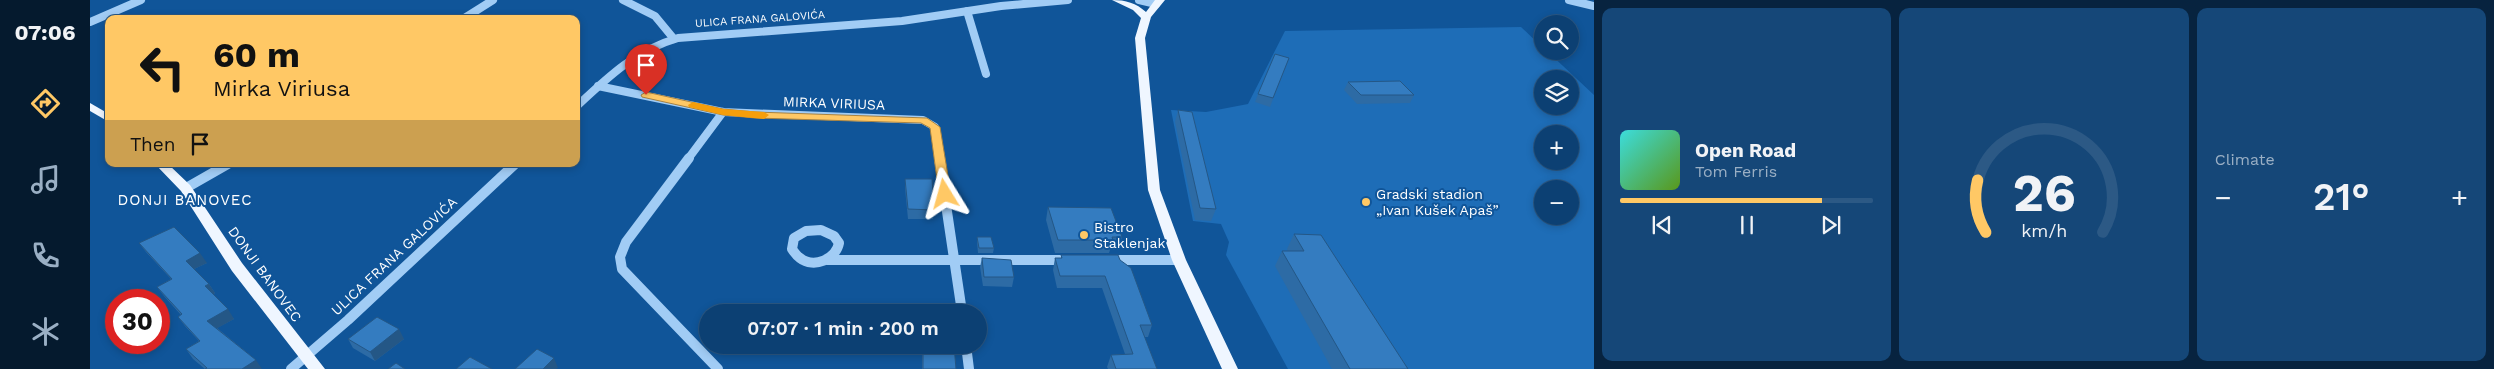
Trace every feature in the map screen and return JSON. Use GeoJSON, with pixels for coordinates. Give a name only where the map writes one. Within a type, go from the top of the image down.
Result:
{"type":"FeatureCollection","features":[{"type":"Feature","properties":{"kind":"main road"},"geometry":{"type":"LineString","coordinates":[[1117,0],[1136,8],[1146,17]]}},
{"type":"Feature","properties":{"kind":"main road"},"geometry":{"type":"LineString","coordinates":[[1158,2],[1146,17],[1140,38],[1154,190],[1179,260],[1230,369]]}},
{"type":"Feature","properties":{"kind":"main road"},"geometry":{"type":"LineString","coordinates":[[90,106],[105,116]]}},
{"type":"Feature","properties":{"kind":"main road","name":"DONJI BANOVEC"},"geometry":{"type":"LineString","coordinates":[[164,167],[186,188],[237,266],[318,369]]}},
{"type":"Feature","properties":{"kind":"street"},"geometry":{"type":"LineString","coordinates":[[106,15],[141,0]]}},
{"type":"Feature","properties":{"kind":"street"},"geometry":{"type":"LineString","coordinates":[[470,15],[494,0]]}},
{"type":"Feature","properties":{"kind":"street"},"geometry":{"type":"LineString","coordinates":[[623,0],[655,16],[674,39]]}},
{"type":"Feature","properties":{"kind":"street","name":"ULICA FRANA GALOVIĆA"},"geometry":{"type":"LineString","coordinates":[[580,103],[634,55],[674,39],[902,21],[967,11],[1000,3],[1068,0]]}},
{"type":"Feature","properties":{"kind":"street"},"geometry":{"type":"LineString","coordinates":[[1139,0],[1158,2]]}},
{"type":"Feature","properties":{"kind":"street"},"geometry":{"type":"LineString","coordinates":[[1569,0],[1594,6]]}},
{"type":"Feature","properties":{"kind":"street"},"geometry":{"type":"LineString","coordinates":[[967,11],[986,74]]}},
{"type":"Feature","properties":{"kind":"street"},"geometry":{"type":"LineString","coordinates":[[90,22],[105,16]]}},
{"type":"Feature","properties":{"kind":"street","name":"MIRKA VIRIUSA"},"geometry":{"type":"LineString","coordinates":[[598,86],[723,112],[788,117],[923,120],[929,122],[935,127],[961,304]]}},
{"type":"Feature","properties":{"kind":"street"},"geometry":{"type":"LineString","coordinates":[[718,369],[622,269],[620,257],[626,242],[723,112]]}},
{"type":"Feature","properties":{"kind":"street"},"geometry":{"type":"LineString","coordinates":[[186,188],[223,167]]}},
{"type":"Feature","properties":{"kind":"street","name":"ULICA FRANA GALOVIĆA"},"geometry":{"type":"LineString","coordinates":[[291,369],[348,320],[512,167]]}},
{"type":"Feature","properties":{"kind":"street"},"geometry":{"type":"LineString","coordinates":[[827,260],[839,250],[838,240],[834,235],[822,230],[814,230],[806,231],[794,238],[792,249],[800,259],[815,263],[827,260],[1077,260]]}},
{"type":"Feature","properties":{"kind":"street"},"geometry":{"type":"LineString","coordinates":[[1095,260],[1179,260]]}},
{"type":"Feature","properties":{"kind":"street"},"geometry":{"type":"LineString","coordinates":[[967,354],[969,369]]}},
{"type":"Feature","properties":{"kind":"shaded area","name":"Gradski stadion „Ivan Kušek Apaš”"},"geometry":{"type":"Polygon","coordinates":[[[1521,27],[1534,39],[1534,60],[1557,60],[1567,70],[1534,70],[1534,115],[1579,115],[1579,81],[1594,95],[1594,369],[1288,369],[1226,255],[1229,242],[1221,224],[1193,221],[1171,110],[1206,112],[1248,104],[1285,31],[1521,27]]]}},
{"type":"Feature","properties":{"kind":"building"},"geometry":{"type":"Polygon","coordinates":[[[1275,54],[1289,58],[1273,98],[1258,94],[1275,54]]]}},
{"type":"Feature","properties":{"kind":"building"},"geometry":{"type":"Polygon","coordinates":[[[1400,81],[1414,95],[1361,95],[1348,82],[1400,81]]]}},
{"type":"Feature","properties":{"kind":"building"},"geometry":{"type":"Polygon","coordinates":[[[1178,110],[1192,112],[1216,209],[1200,208],[1178,110]]]}},
{"type":"Feature","properties":{"kind":"building"},"geometry":{"type":"Polygon","coordinates":[[[905,179],[932,179],[934,210],[908,209],[905,179]]]}},
{"type":"Feature","properties":{"kind":"building"},"geometry":{"type":"Polygon","coordinates":[[[1048,207],[1111,208],[1122,237],[1112,237],[1113,240],[1058,240],[1048,207]]]}},
{"type":"Feature","properties":{"kind":"building"},"geometry":{"type":"Polygon","coordinates":[[[174,227],[200,253],[186,261],[209,284],[205,286],[228,309],[207,321],[256,360],[242,369],[205,369],[207,368],[186,349],[200,341],[178,317],[182,314],[170,301],[170,289],[159,289],[157,287],[172,279],[139,243],[174,227]]]}},
{"type":"Feature","properties":{"kind":"building"},"geometry":{"type":"Polygon","coordinates":[[[1294,234],[1321,235],[1408,369],[1350,369],[1282,251],[1304,251],[1294,234]]]}},
{"type":"Feature","properties":{"kind":"building"},"geometry":{"type":"Polygon","coordinates":[[[977,237],[991,237],[994,248],[979,248],[977,237]]]}},
{"type":"Feature","properties":{"kind":"building"},"geometry":{"type":"Polygon","coordinates":[[[1061,255],[1118,255],[1120,260],[1131,268],[1152,325],[1140,325],[1157,369],[1116,369],[1111,355],[1133,354],[1105,276],[1060,276],[1055,258],[1062,258],[1061,255]]]}},
{"type":"Feature","properties":{"kind":"building"},"geometry":{"type":"Polygon","coordinates":[[[982,258],[1011,260],[1014,277],[984,277],[982,258]]]}},
{"type":"Feature","properties":{"kind":"building"},"geometry":{"type":"Polygon","coordinates":[[[377,317],[399,329],[370,352],[348,339],[377,317]]]}},
{"type":"Feature","properties":{"kind":"building"},"geometry":{"type":"Polygon","coordinates":[[[537,349],[554,358],[543,369],[515,369],[537,349]]]}},
{"type":"Feature","properties":{"kind":"building"},"geometry":{"type":"Polygon","coordinates":[[[923,354],[955,354],[956,369],[923,369],[923,354]]]}},
{"type":"Feature","properties":{"kind":"building"},"geometry":{"type":"Polygon","coordinates":[[[470,357],[492,369],[456,369],[470,357]]]}},
{"type":"Feature","properties":{"kind":"building"},"geometry":{"type":"Polygon","coordinates":[[[396,363],[405,369],[388,369],[396,363]]]}},
{"type":"Feature","properties":{"kind":"slow traffic"},"geometry":{"type":"LineString","coordinates":[[693,105],[723,112],[764,115]]}},
{"type":"Feature","properties":{"kind":"place","name":"Gradski stadion „Ivan Kušek Apaš”"},"geometry":{"type":"Point","coordinates":[1366,202]}},
{"type":"Feature","properties":{"kind":"place","name":"Bistro Staklenjak"},"geometry":{"type":"Point","coordinates":[1084,235]}},
{"type":"Feature","properties":{"kind":"district","name":"DONJI BANOVEC"},"geometry":{"type":"Point","coordinates":[185,200]}},
{"type":"Feature","properties":{"kind":"route"},"geometry":{"type":"LineString","coordinates":[[646,95],[723,112],[755,115],[923,120],[935,127],[945,194]]}}]}
